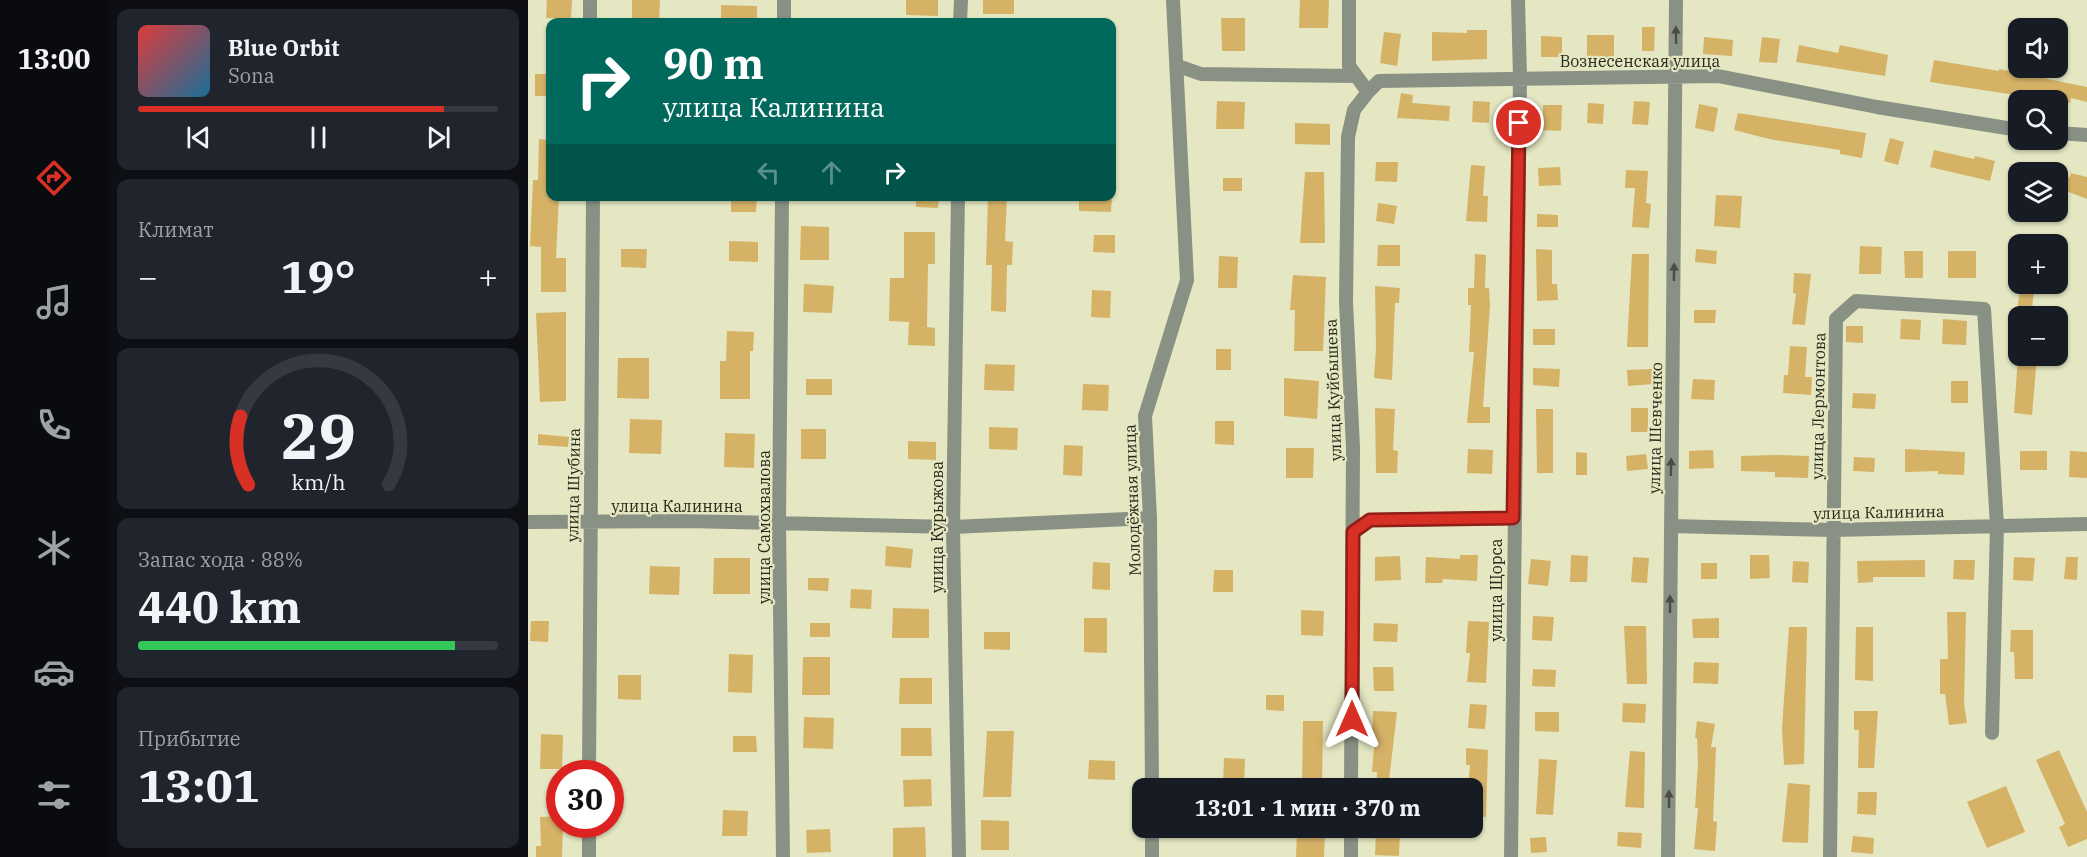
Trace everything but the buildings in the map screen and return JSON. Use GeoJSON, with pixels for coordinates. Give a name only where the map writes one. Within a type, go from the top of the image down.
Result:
{"type":"FeatureCollection","features":[{"type":"Feature","properties":{"kind":"street"},"geometry":{"type":"LineString","coordinates":[[590,0],[590,18]]}},
{"type":"Feature","properties":{"kind":"street"},"geometry":{"type":"LineString","coordinates":[[784,0],[784,18]]}},
{"type":"Feature","properties":{"kind":"street"},"geometry":{"type":"LineString","coordinates":[[960,18],[961,0]]}},
{"type":"Feature","properties":{"kind":"street","name":"Молодёжная улица"},"geometry":{"type":"LineString","coordinates":[[1152,778],[1150,518],[1145,416],[1187,280],[1173,0]]}},
{"type":"Feature","properties":{"kind":"street"},"geometry":{"type":"LineString","coordinates":[[1349,0],[1349,66],[1368,92]]}},
{"type":"Feature","properties":{"kind":"street","name":"улица Щорса"},"geometry":{"type":"LineString","coordinates":[[1511,857],[1513,518],[1520,77],[1518,0]]}},
{"type":"Feature","properties":{"kind":"street","name":"улица Шевченко"},"geometry":{"type":"LineString","coordinates":[[1668,857],[1676,0]]}},
{"type":"Feature","properties":{"kind":"street"},"geometry":{"type":"LineString","coordinates":[[1178,66],[1201,74],[1356,76]]}},
{"type":"Feature","properties":{"kind":"street","name":"Вознесенская улица"},"geometry":{"type":"LineString","coordinates":[[1368,92],[1380,81],[1520,77],[1718,76],[1877,107],[2008,128]]}},
{"type":"Feature","properties":{"kind":"street","name":"улица Куйбышева"},"geometry":{"type":"LineString","coordinates":[[1351,778],[1353,447],[1346,302],[1348,137],[1354,110],[1368,92]]}},
{"type":"Feature","properties":{"kind":"street"},"geometry":{"type":"LineString","coordinates":[[2068,134],[2087,135]]}},
{"type":"Feature","properties":{"kind":"street","name":"улица Шубина"},"geometry":{"type":"LineString","coordinates":[[589,760],[593,201]]}},
{"type":"Feature","properties":{"kind":"street","name":"улица Самохвалова"},"geometry":{"type":"LineString","coordinates":[[782,201],[779,523],[783,857]]}},
{"type":"Feature","properties":{"kind":"street","name":"улица Курыжова"},"geometry":{"type":"LineString","coordinates":[[958,201],[953,528],[959,857]]}},
{"type":"Feature","properties":{"kind":"street","name":"улица Лермонтова"},"geometry":{"type":"LineString","coordinates":[[1830,857],[1836,318],[1856,301],[1984,309],[1997,526],[1992,733]]}},
{"type":"Feature","properties":{"kind":"street","name":"улица Калинина"},"geometry":{"type":"LineString","coordinates":[[528,522],[779,523],[953,528],[1150,518]]}},
{"type":"Feature","properties":{"kind":"street"},"geometry":{"type":"LineString","coordinates":[[1353,532],[1370,520],[1513,518]]}},
{"type":"Feature","properties":{"kind":"street","name":"улица Калинина"},"geometry":{"type":"LineString","coordinates":[[1671,526],[1833,530],[2087,524]]}},
{"type":"Feature","properties":{"kind":"street"},"geometry":{"type":"LineString","coordinates":[[589,838],[589,857]]}},
{"type":"Feature","properties":{"kind":"street"},"geometry":{"type":"LineString","coordinates":[[1152,838],[1152,857]]}},
{"type":"Feature","properties":{"kind":"street"},"geometry":{"type":"LineString","coordinates":[[1351,838],[1351,857]]}},
{"type":"Feature","properties":{"kind":"route"},"geometry":{"type":"LineString","coordinates":[[1352,719],[1353,532],[1370,520],[1513,518],[1519,123]]}}]}
